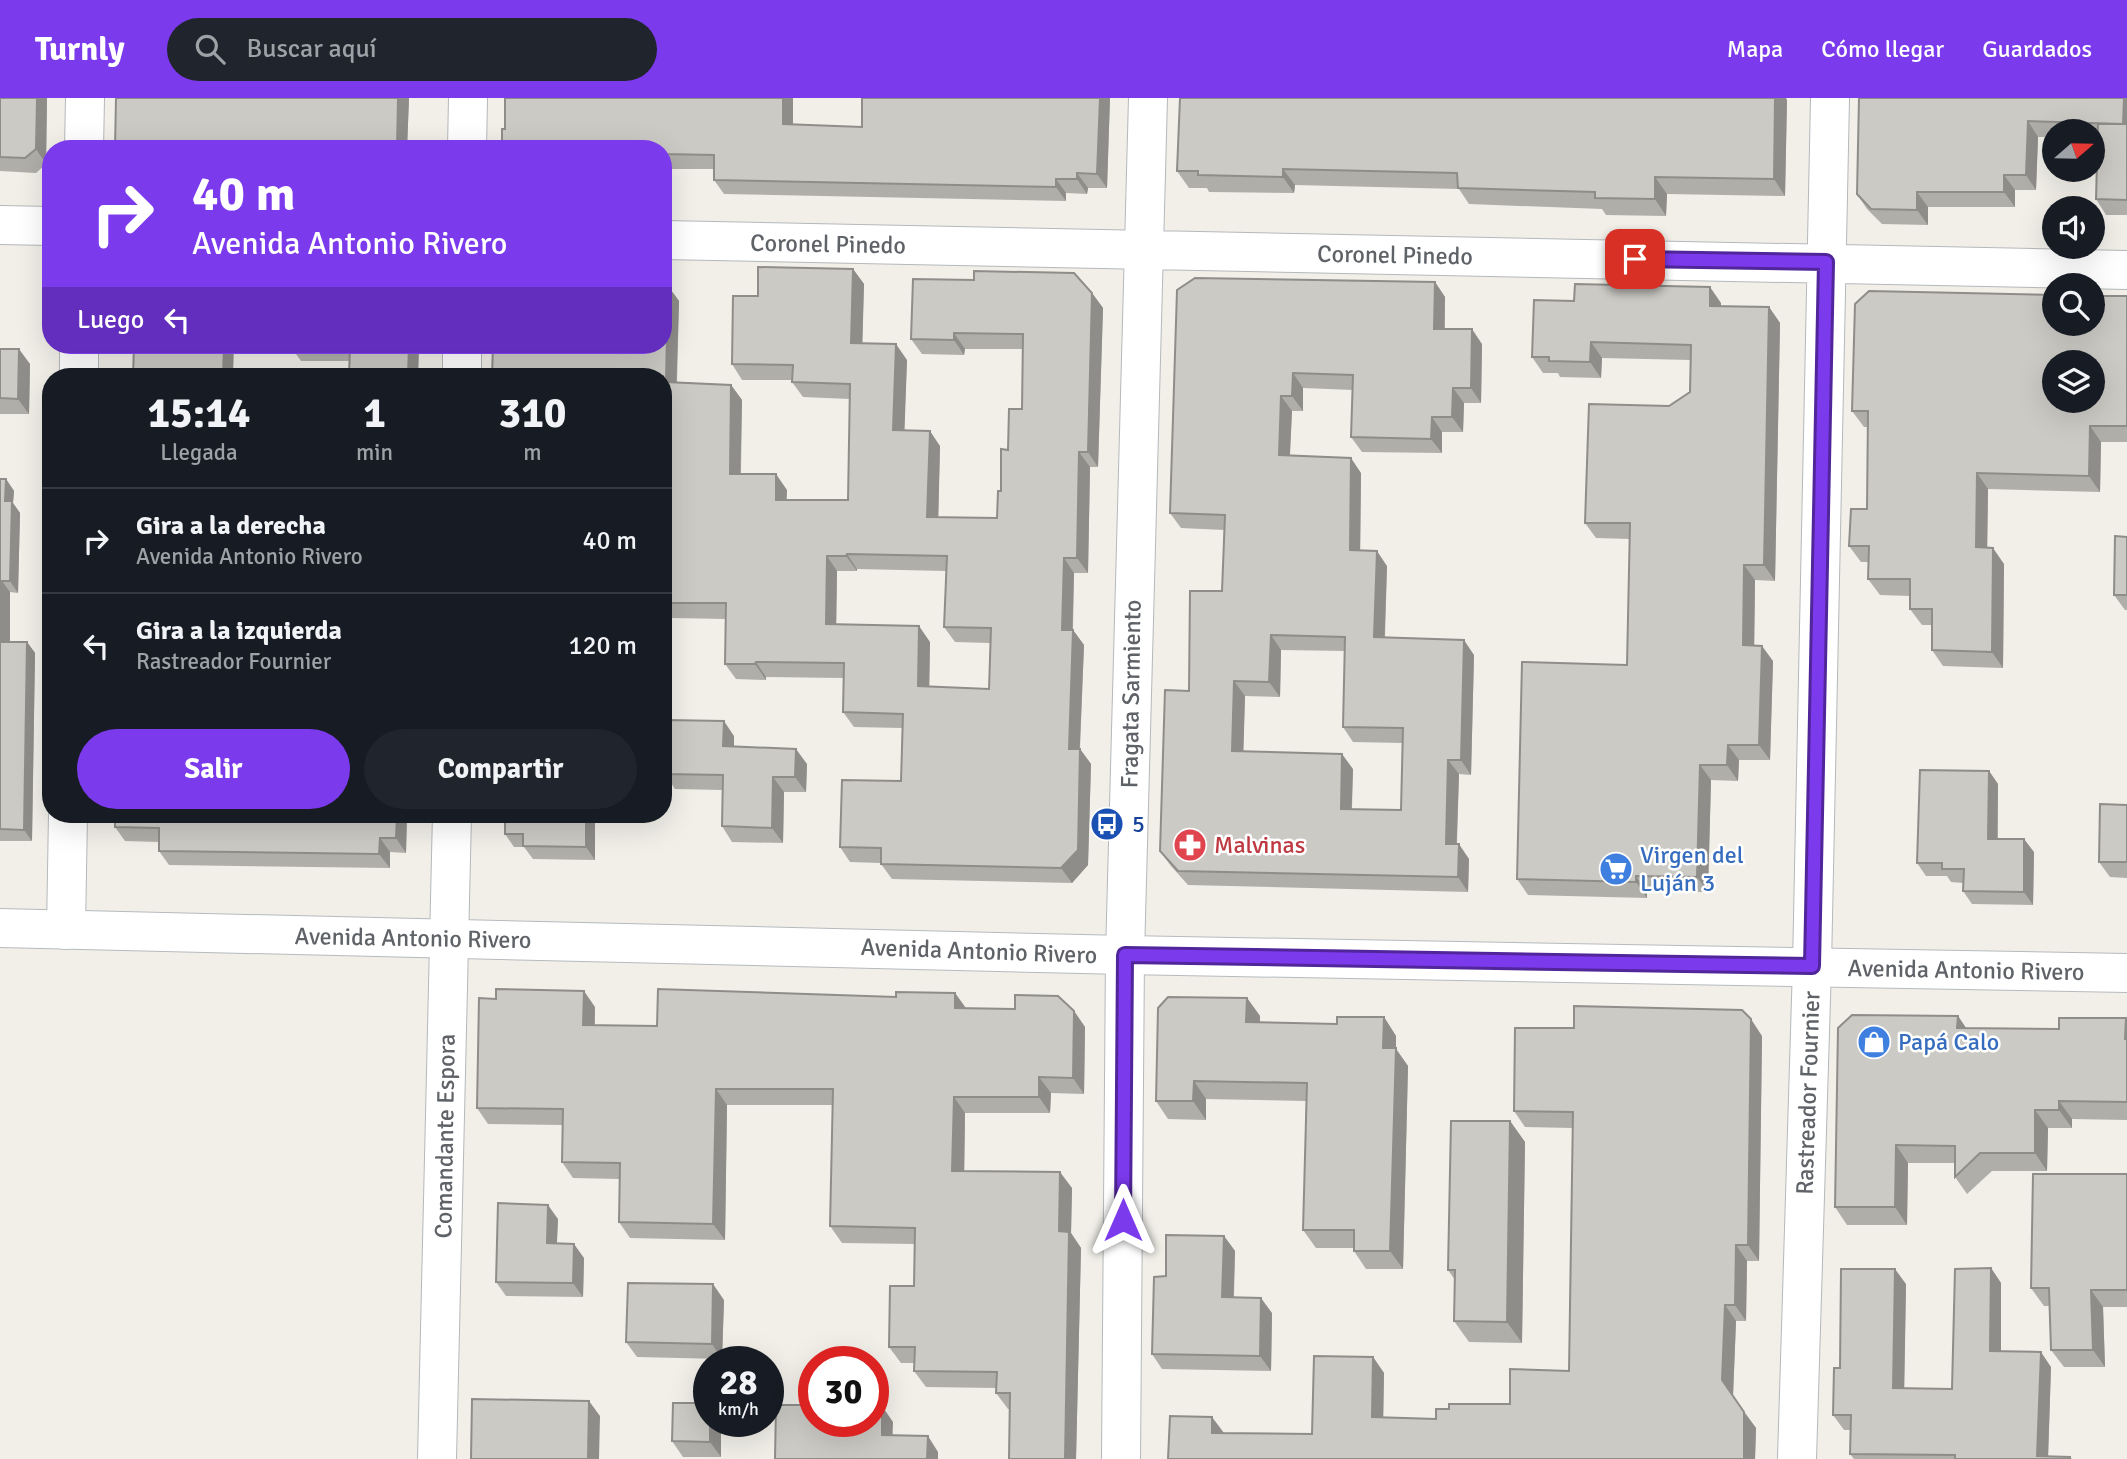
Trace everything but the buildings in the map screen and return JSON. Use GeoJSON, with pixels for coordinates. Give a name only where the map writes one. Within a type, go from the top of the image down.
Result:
{"type":"FeatureCollection","features":[{"type":"Feature","properties":{"kind":"street"},"geometry":{"type":"LineString","coordinates":[[84,140],[85,98]]}},
{"type":"Feature","properties":{"kind":"street"},"geometry":{"type":"LineString","coordinates":[[467,140],[468,98]]}},
{"type":"Feature","properties":{"kind":"street","name":"Fragata Sarmiento"},"geometry":{"type":"LineString","coordinates":[[1121,1459],[1125,955],[1148,98]]}},
{"type":"Feature","properties":{"kind":"street","name":"Rastreador Fournier"},"geometry":{"type":"LineString","coordinates":[[1797,1459],[1812,966],[1830,98]]}},
{"type":"Feature","properties":{"kind":"street"},"geometry":{"type":"LineString","coordinates":[[0,225],[42,226]]}},
{"type":"Feature","properties":{"kind":"street","name":"Coronel Pinedo"},"geometry":{"type":"LineString","coordinates":[[672,240],[2127,270]]}},
{"type":"Feature","properties":{"kind":"street"},"geometry":{"type":"LineString","coordinates":[[66,930],[68,823]]}},
{"type":"Feature","properties":{"kind":"street","name":"Comandante Espora"},"geometry":{"type":"LineString","coordinates":[[437,1459],[452,823]]}},
{"type":"Feature","properties":{"kind":"street","name":"Avenida Antonio Rivero"},"geometry":{"type":"LineString","coordinates":[[0,928],[1125,955],[2127,973]]}},
{"type":"Feature","properties":{"kind":"place","name":"5"},"geometry":{"type":"Point","coordinates":[1107,824]}},
{"type":"Feature","properties":{"kind":"place","name":"Malvinas"},"geometry":{"type":"Point","coordinates":[1190,845]}},
{"type":"Feature","properties":{"kind":"place","name":"Virgen del Luján 3"},"geometry":{"type":"Point","coordinates":[1616,869]}},
{"type":"Feature","properties":{"kind":"place","name":"Papá Calo"},"geometry":{"type":"Point","coordinates":[1874,1042]}},
{"type":"Feature","properties":{"kind":"route"},"geometry":{"type":"LineString","coordinates":[[1123,1220],[1125,955],[1812,966],[1826,262],[1635,259]]}}]}
